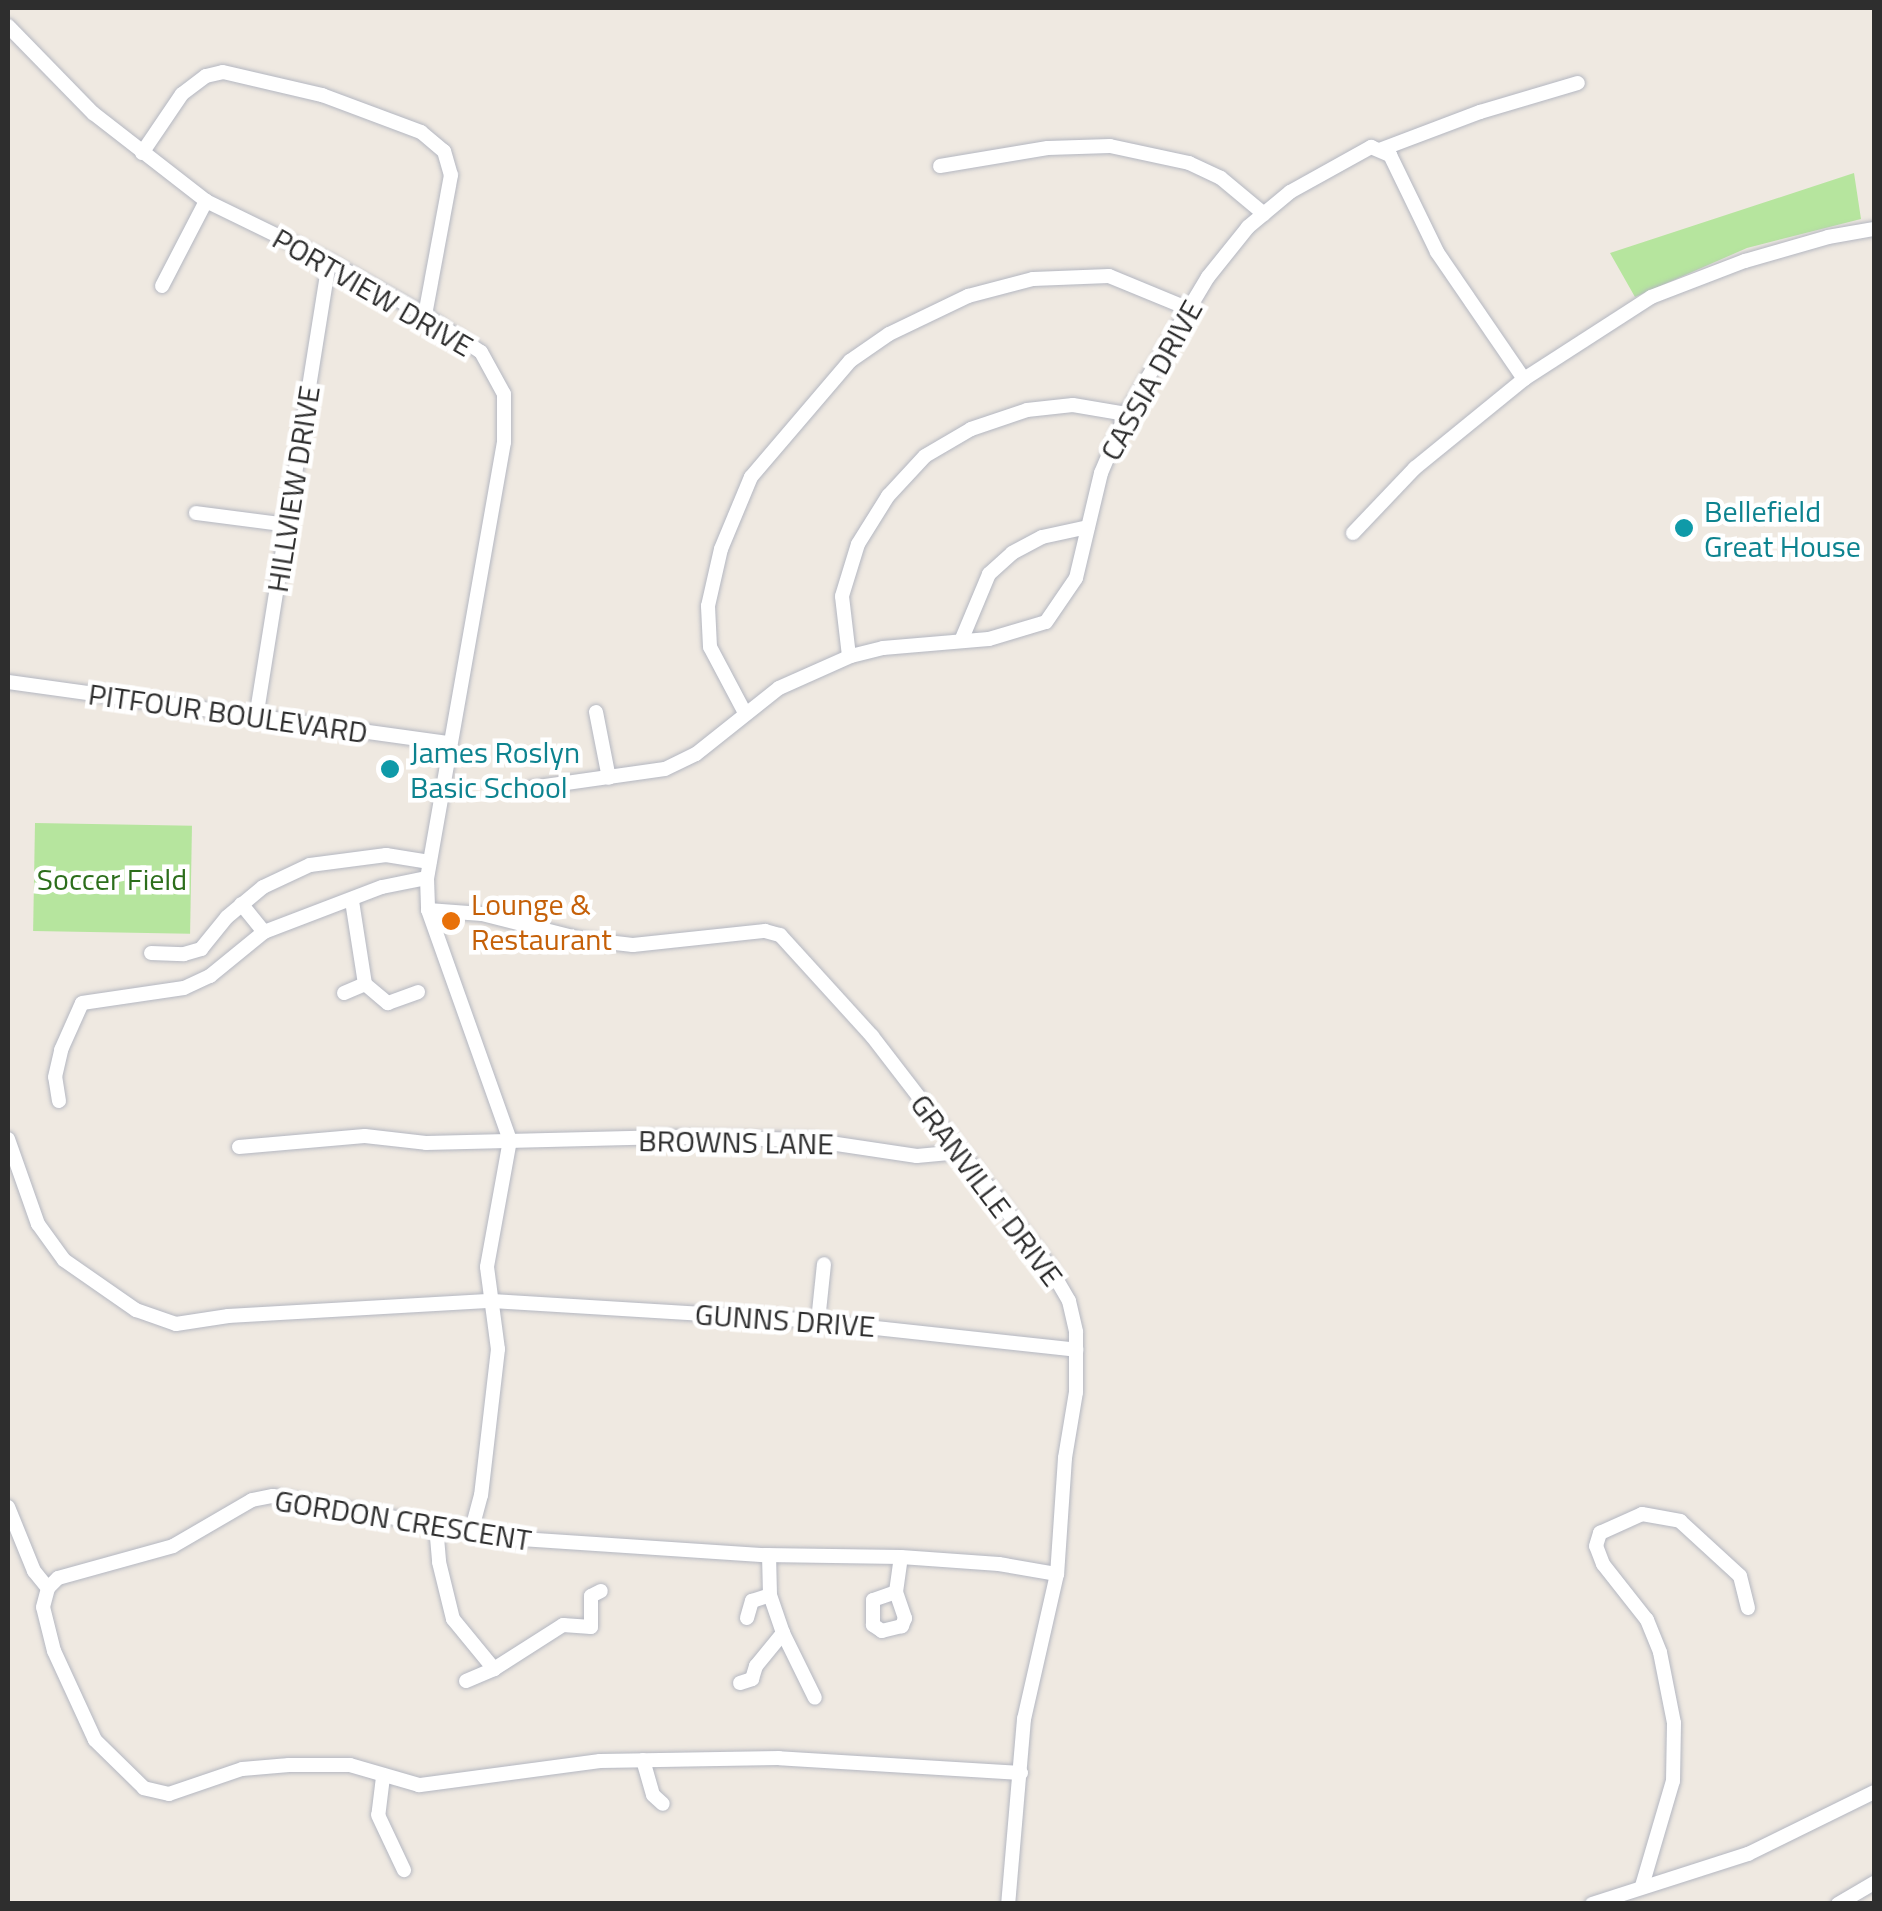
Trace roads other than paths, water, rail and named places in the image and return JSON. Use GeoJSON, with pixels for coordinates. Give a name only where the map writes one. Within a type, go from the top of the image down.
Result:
{"type":"FeatureCollection","features":[{"type":"Feature","properties":{"kind":"street","name":"PORTVIEW DRIVE"},"geometry":{"type":"LineString","coordinates":[[8,26],[93,114],[206,201],[329,260],[425,315],[481,352],[495,370],[506,415],[448,743],[428,870],[428,910],[510,1140]]}},
{"type":"Feature","properties":{"kind":"street"},"geometry":{"type":"LineString","coordinates":[[142,152],[182,94],[206,76],[222,72],[322,95],[420,132],[444,151],[450,175],[425,315]]}},
{"type":"Feature","properties":{"kind":"street","name":"CASSIA DRIVE"},"geometry":{"type":"LineString","coordinates":[[532,788],[665,769],[696,754],[779,688],[849,656],[884,648],[1007,635],[1046,622],[1076,578],[1101,473],[1126,414],[1228,252],[1264,214],[1346,158],[1371,147],[1382,148],[1480,112],[1578,84]]}},
{"type":"Feature","properties":{"kind":"street"},"geometry":{"type":"LineString","coordinates":[[940,166],[1048,148],[1110,146],[1189,163],[1220,178],[1264,214]]}},
{"type":"Feature","properties":{"kind":"street"},"geometry":{"type":"LineString","coordinates":[[1382,148],[1396,166],[1437,252],[1524,379]]}},
{"type":"Feature","properties":{"kind":"street"},"geometry":{"type":"LineString","coordinates":[[162,286],[206,201]]}},
{"type":"Feature","properties":{"kind":"street"},"geometry":{"type":"LineString","coordinates":[[1354,532],[1415,468],[1524,379],[1652,298],[1745,261],[1828,236],[1874,230]]}},
{"type":"Feature","properties":{"kind":"street","name":"HILLVIEW DRIVE"},"geometry":{"type":"LineString","coordinates":[[256,718],[329,260]]}},
{"type":"Feature","properties":{"kind":"street"},"geometry":{"type":"LineString","coordinates":[[745,712],[710,647],[708,606],[721,549],[751,477],[850,361],[889,334],[968,296],[1033,278],[1109,276],[1189,309]]}},
{"type":"Feature","properties":{"kind":"street"},"geometry":{"type":"LineString","coordinates":[[849,656],[842,596],[858,544],[888,496],[925,456],[971,429],[1027,410],[1074,405],[1126,414]]}},
{"type":"Feature","properties":{"kind":"street"},"geometry":{"type":"LineString","coordinates":[[196,513],[288,525]]}},
{"type":"Feature","properties":{"kind":"street"},"geometry":{"type":"LineString","coordinates":[[961,641],[989,574],[1012,553],[1042,537],[1088,527]]}},
{"type":"Feature","properties":{"kind":"street","name":"PITFOUR BOULEVARD"},"geometry":{"type":"LineString","coordinates":[[8,682],[448,743]]}},
{"type":"Feature","properties":{"kind":"street"},"geometry":{"type":"LineString","coordinates":[[596,712],[609,778]]}},
{"type":"Feature","properties":{"kind":"street"},"geometry":{"type":"LineString","coordinates":[[151,953],[184,954],[201,949],[241,904],[284,874],[310,865],[386,855],[428,870]]}},
{"type":"Feature","properties":{"kind":"street"},"geometry":{"type":"LineString","coordinates":[[59,1101],[55,1077],[61,1050],[82,1003],[184,988],[210,976],[264,932],[428,870]]}},
{"type":"Feature","properties":{"kind":"street"},"geometry":{"type":"LineString","coordinates":[[352,901],[366,984],[388,1003],[418,992]]}},
{"type":"Feature","properties":{"kind":"street"},"geometry":{"type":"LineString","coordinates":[[241,904],[264,932]]}},
{"type":"Feature","properties":{"kind":"street","name":"GRANVILLE DRIVE"},"geometry":{"type":"LineString","coordinates":[[428,910],[482,914],[582,939],[633,946],[764,931],[780,936],[872,1036],[1048,1263],[1068,1301],[1076,1350],[1056,1574],[1024,1719],[1008,1904]]}},
{"type":"Feature","properties":{"kind":"street"},"geometry":{"type":"LineString","coordinates":[[344,993],[366,984]]}},
{"type":"Feature","properties":{"kind":"street","name":"BROWNS LANE"},"geometry":{"type":"LineString","coordinates":[[240,1147],[365,1136],[426,1143],[810,1140],[916,1156],[960,1152]]}},
{"type":"Feature","properties":{"kind":"street","name":"GUNNS DRIVE"},"geometry":{"type":"LineString","coordinates":[[8,1139],[38,1224],[64,1260],[136,1310],[176,1324],[228,1316],[492,1301],[818,1321],[1076,1350]]}},
{"type":"Feature","properties":{"kind":"street"},"geometry":{"type":"LineString","coordinates":[[471,1532],[481,1495],[498,1349],[487,1267],[510,1140]]}},
{"type":"Feature","properties":{"kind":"street"},"geometry":{"type":"LineString","coordinates":[[818,1321],[824,1264]]}},
{"type":"Feature","properties":{"kind":"street","name":"GORDON CRESCENT"},"geometry":{"type":"LineString","coordinates":[[48,1588],[58,1578],[173,1546],[252,1500],[273,1496],[471,1532],[572,1545],[901,1557],[999,1564],[1056,1574]]}},
{"type":"Feature","properties":{"kind":"street"},"geometry":{"type":"LineString","coordinates":[[8,1508],[34,1571],[48,1588],[42,1607],[74,1701],[95,1740],[144,1788],[169,1794],[242,1768],[289,1765],[350,1766],[420,1785],[583,1762],[643,1760],[779,1758],[1021,1774]]}},
{"type":"Feature","properties":{"kind":"street"},"geometry":{"type":"LineString","coordinates":[[1642,1886],[1672,1781],[1674,1723],[1660,1652],[1648,1620],[1598,1555],[1600,1533],[1642,1514],[1680,1521],[1740,1576],[1748,1608]]}},
{"type":"Feature","properties":{"kind":"street"},"geometry":{"type":"LineString","coordinates":[[436,1526],[439,1562],[453,1619],[494,1669]]}},
{"type":"Feature","properties":{"kind":"street"},"geometry":{"type":"LineString","coordinates":[[769,1555],[770,1594],[783,1633],[814,1698]]}},
{"type":"Feature","properties":{"kind":"street"},"geometry":{"type":"LineString","coordinates":[[896,1592],[901,1557]]}},
{"type":"Feature","properties":{"kind":"street"},"geometry":{"type":"LineString","coordinates":[[466,1682],[563,1625],[591,1626],[592,1596],[601,1592]]}},
{"type":"Feature","properties":{"kind":"street"},"geometry":{"type":"LineString","coordinates":[[748,1618],[752,1601],[770,1594]]}},
{"type":"Feature","properties":{"kind":"street"},"geometry":{"type":"LineString","coordinates":[[740,1683],[752,1679],[756,1666],[783,1633]]}},
{"type":"Feature","properties":{"kind":"street"},"geometry":{"type":"LineString","coordinates":[[643,1760],[653,1796],[662,1804]]}},
{"type":"Feature","properties":{"kind":"street"},"geometry":{"type":"LineString","coordinates":[[383,1777],[378,1815],[404,1870]]}},
{"type":"Feature","properties":{"kind":"street"},"geometry":{"type":"LineString","coordinates":[[1592,1904],[1748,1854],[1874,1792]]}},
{"type":"Feature","properties":{"kind":"street"},"geometry":{"type":"LineString","coordinates":[[1838,1904],[1874,1883]]}},
{"type":"Feature","properties":{"kind":"place","name":"Bellefield Great House"},"geometry":{"type":"Point","coordinates":[1684,528]}},
{"type":"Feature","properties":{"kind":"place","name":"James Roslyn Basic School"},"geometry":{"type":"Point","coordinates":[390,769]}},
{"type":"Feature","properties":{"kind":"place","name":"Lounge & Restaurant"},"geometry":{"type":"Point","coordinates":[451,921]}},
{"type":"Feature","properties":{"kind":"park label","name":"Soccer Field"},"geometry":{"type":"Point","coordinates":[112,879]}}]}
